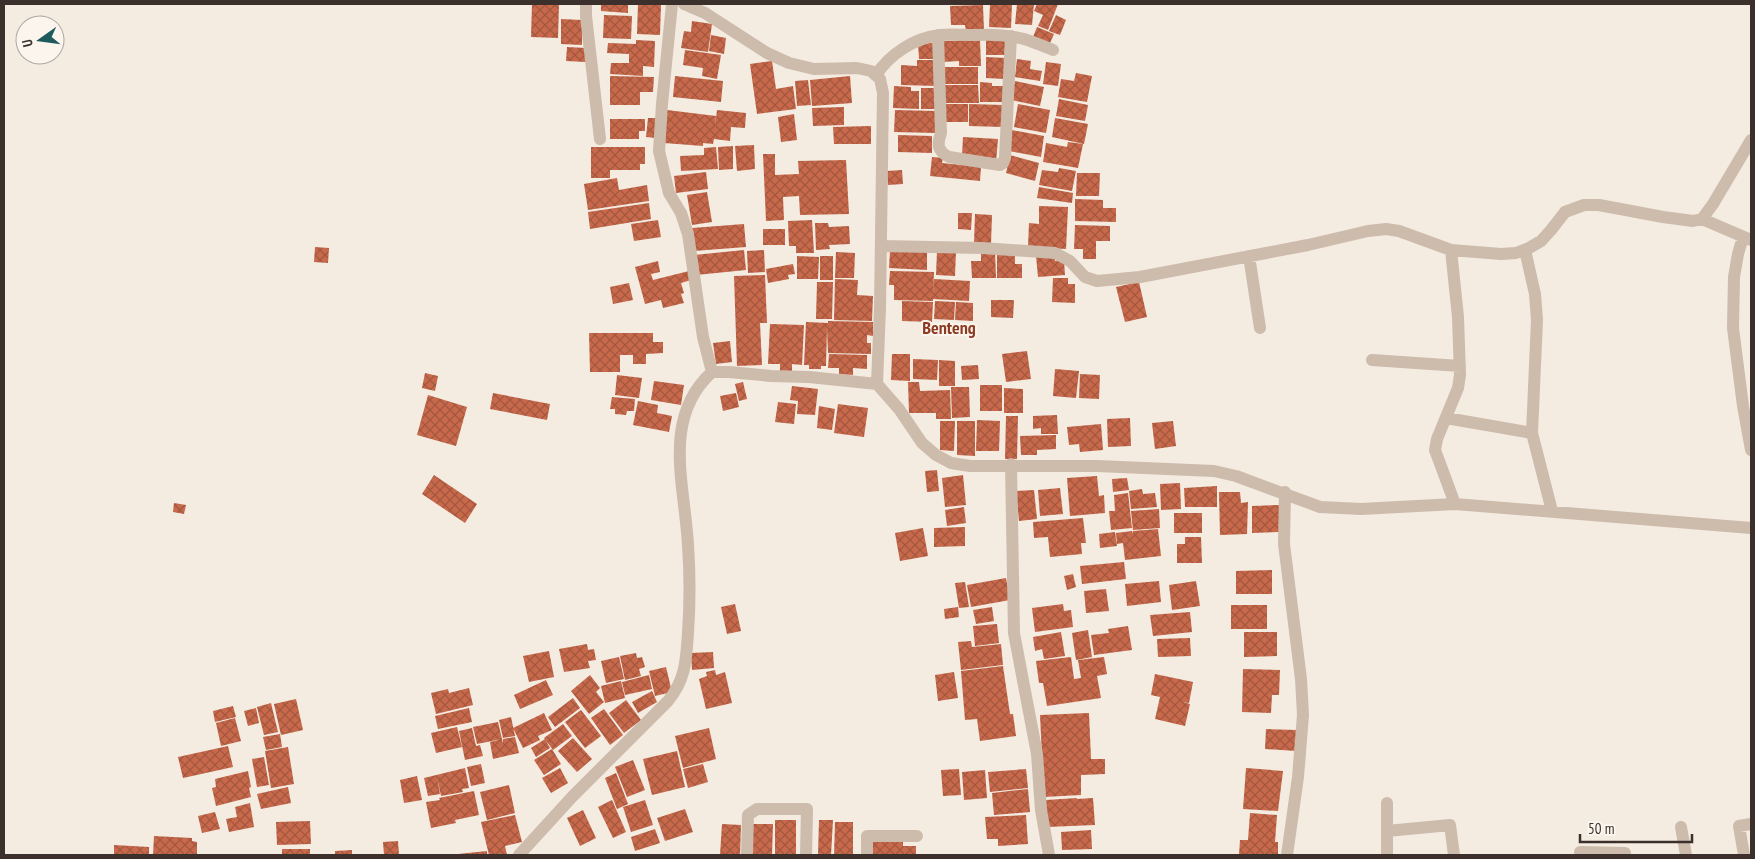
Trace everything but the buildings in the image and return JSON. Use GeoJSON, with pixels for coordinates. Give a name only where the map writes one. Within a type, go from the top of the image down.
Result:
{"type":"FeatureCollection","features":[{"type":"Feature","properties":{"kind":"street"},"geometry":{"type":"LineString","coordinates":[[586,4],[600,139]]}},
{"type":"Feature","properties":{"kind":"street"},"geometry":{"type":"LineString","coordinates":[[672,4],[659,151],[669,193],[681,213],[688,234],[703,337],[712,372]]}},
{"type":"Feature","properties":{"kind":"street"},"geometry":{"type":"LineString","coordinates":[[684,4],[706,13],[767,53],[789,63],[814,69],[857,68],[871,71],[880,79],[883,93],[877,384]]}},
{"type":"Feature","properties":{"kind":"street"},"geometry":{"type":"LineString","coordinates":[[876,75],[892,55],[916,42],[938,35],[990,34],[1011,36],[1025,39],[1053,50]]}},
{"type":"Feature","properties":{"kind":"street"},"geometry":{"type":"LineString","coordinates":[[938,35],[941,133],[937,143],[938,149],[948,157],[1000,165],[1005,158],[1011,36]]}},
{"type":"Feature","properties":{"kind":"street"},"geometry":{"type":"LineString","coordinates":[[1702,219],[1751,140]]}},
{"type":"Feature","properties":{"kind":"street"},"geometry":{"type":"LineString","coordinates":[[881,246],[982,248],[1055,253],[1070,261],[1085,277],[1097,282],[1140,277],[1386,229],[1399,231],[1451,250],[1501,254],[1516,253],[1541,241],[1565,212],[1584,205],[1599,205],[1693,221],[1702,219],[1747,239],[1738,254],[1734,277],[1733,328],[1742,406],[1751,450]]}},
{"type":"Feature","properties":{"kind":"street"},"geometry":{"type":"LineString","coordinates":[[1451,250],[1458,317],[1460,366],[1458,388],[1437,439],[1435,450],[1454,504]]}},
{"type":"Feature","properties":{"kind":"street"},"geometry":{"type":"LineString","coordinates":[[1525,250],[1536,294],[1537,320],[1532,433],[1552,511]]}},
{"type":"Feature","properties":{"kind":"street"},"geometry":{"type":"LineString","coordinates":[[1249,256],[1260,328]]}},
{"type":"Feature","properties":{"kind":"street"},"geometry":{"type":"LineString","coordinates":[[1372,360],[1460,366]]}},
{"type":"Feature","properties":{"kind":"street"},"geometry":{"type":"LineString","coordinates":[[519,855],[572,797],[668,701],[677,691],[682,680],[687,650],[688,545],[680,473],[679,444],[686,408],[700,383],[712,372],[809,377],[877,384],[899,409],[922,443],[936,455],[951,463],[970,466],[1011,464],[1214,471],[1227,473],[1285,492],[1320,507],[1341,509],[1454,504],[1751,528]]}},
{"type":"Feature","properties":{"kind":"street"},"geometry":{"type":"LineString","coordinates":[[1446,418],[1532,433]]}},
{"type":"Feature","properties":{"kind":"street"},"geometry":{"type":"LineString","coordinates":[[1011,464],[1014,633],[1037,754],[1041,810],[1049,855]]}},
{"type":"Feature","properties":{"kind":"street"},"geometry":{"type":"LineString","coordinates":[[1285,492],[1284,544],[1301,679],[1303,715],[1298,777],[1287,855]]}},
{"type":"Feature","properties":{"kind":"street"},"geometry":{"type":"LineString","coordinates":[[1387,803],[1387,855]]}},
{"type":"Feature","properties":{"kind":"street"},"geometry":{"type":"LineString","coordinates":[[747,855],[748,814],[757,809],[807,809],[806,855]]}},
{"type":"Feature","properties":{"kind":"street"},"geometry":{"type":"LineString","coordinates":[[1744,855],[1739,826],[1751,824]]}},
{"type":"Feature","properties":{"kind":"street"},"geometry":{"type":"LineString","coordinates":[[1387,831],[1450,825],[1454,855]]}},
{"type":"Feature","properties":{"kind":"street"},"geometry":{"type":"LineString","coordinates":[[1681,828],[1686,855]]}},
{"type":"Feature","properties":{"kind":"street"},"geometry":{"type":"LineString","coordinates":[[867,855],[868,836],[917,836]]}},
{"type":"Feature","properties":{"kind":"street"},"geometry":{"type":"LineString","coordinates":[[1580,852],[1625,853],[1625,855]]}},
{"type":"Feature","properties":{"kind":"district","name":"Benteng"},"geometry":{"type":"Point","coordinates":[949,328]}}]}
